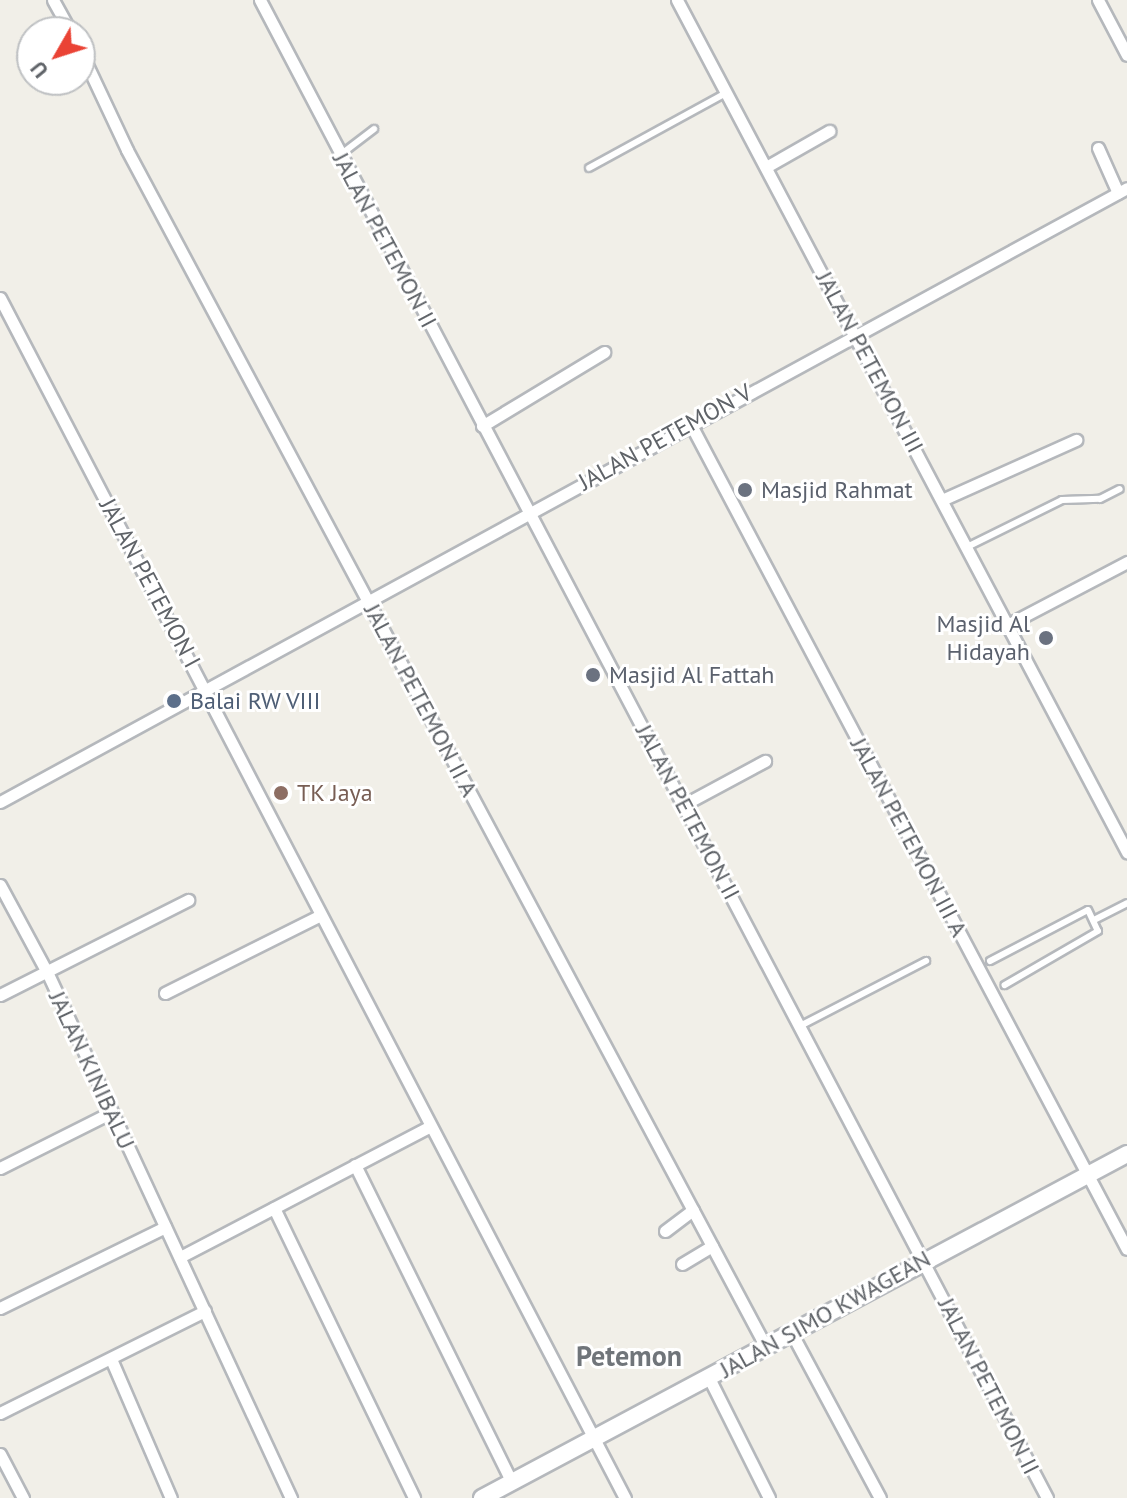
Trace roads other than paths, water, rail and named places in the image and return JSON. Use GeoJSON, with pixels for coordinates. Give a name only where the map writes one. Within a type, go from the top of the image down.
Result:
{"type":"FeatureCollection","features":[{"type":"Feature","properties":{"kind":"street","name":"JALAN PETEMON II"},"geometry":{"type":"LineString","coordinates":[[260,0],[1047,1498]]}},
{"type":"Feature","properties":{"kind":"street","name":"JALAN PETEMON III"},"geometry":{"type":"LineString","coordinates":[[677,0],[944,499],[1127,852]]}},
{"type":"Feature","properties":{"kind":"street"},"geometry":{"type":"LineString","coordinates":[[1098,0],[1127,55]]}},
{"type":"Feature","properties":{"kind":"street","name":"JALAN PETEMON II A"},"geometry":{"type":"LineString","coordinates":[[96,84],[127,150],[766,1347]]}},
{"type":"Feature","properties":{"kind":"street"},"geometry":{"type":"LineString","coordinates":[[766,167],[829,131]]}},
{"type":"Feature","properties":{"kind":"street"},"geometry":{"type":"LineString","coordinates":[[1098,148],[1122,190]]}},
{"type":"Feature","properties":{"kind":"street","name":"JALAN PETEMON V"},"geometry":{"type":"LineString","coordinates":[[0,802],[208,693],[366,598],[1122,190]]}},
{"type":"Feature","properties":{"kind":"street","name":"JALAN PETEMON I"},"geometry":{"type":"LineString","coordinates":[[0,298],[208,693],[429,1127],[625,1498]]}},
{"type":"Feature","properties":{"kind":"street"},"geometry":{"type":"LineString","coordinates":[[482,426],[604,352]]}},
{"type":"Feature","properties":{"kind":"street","name":"JALAN PETEMON III A"},"geometry":{"type":"LineString","coordinates":[[691,425],[1127,1249]]}},
{"type":"Feature","properties":{"kind":"street"},"geometry":{"type":"LineString","coordinates":[[944,499],[1076,440]]}},
{"type":"Feature","properties":{"kind":"street"},"geometry":{"type":"LineString","coordinates":[[1007,625],[1127,562]]}},
{"type":"Feature","properties":{"kind":"street"},"geometry":{"type":"LineString","coordinates":[[685,804],[765,761]]}},
{"type":"Feature","properties":{"kind":"street","name":"JALAN KINIBALU"},"geometry":{"type":"LineString","coordinates":[[0,885],[48,974],[291,1498]]}},
{"type":"Feature","properties":{"kind":"street"},"geometry":{"type":"LineString","coordinates":[[0,995],[48,974],[188,900]]}},
{"type":"Feature","properties":{"kind":"street"},"geometry":{"type":"LineString","coordinates":[[165,993],[321,915]]}},
{"type":"Feature","properties":{"kind":"street"},"geometry":{"type":"LineString","coordinates":[[0,1168],[112,1112]]}},
{"type":"Feature","properties":{"kind":"street"},"geometry":{"type":"LineString","coordinates":[[180,1257],[429,1127]]}},
{"type":"Feature","properties":{"kind":"street","name":"JALAN SIMO KWAGEAN"},"geometry":{"type":"LineString","coordinates":[[482,1498],[591,1437],[709,1378],[924,1259],[1127,1154]]}},
{"type":"Feature","properties":{"kind":"street"},"geometry":{"type":"LineString","coordinates":[[355,1165],[511,1481]]}},
{"type":"Feature","properties":{"kind":"street"},"geometry":{"type":"LineString","coordinates":[[274,1208],[414,1498]]}},
{"type":"Feature","properties":{"kind":"street"},"geometry":{"type":"LineString","coordinates":[[665,1231],[693,1210]]}},
{"type":"Feature","properties":{"kind":"street"},"geometry":{"type":"LineString","coordinates":[[0,1308],[165,1227]]}},
{"type":"Feature","properties":{"kind":"street"},"geometry":{"type":"LineString","coordinates":[[682,1264],[712,1246]]}},
{"type":"Feature","properties":{"kind":"street"},"geometry":{"type":"LineString","coordinates":[[0,1413],[205,1311]]}},
{"type":"Feature","properties":{"kind":"street"},"geometry":{"type":"LineString","coordinates":[[791,1332],[880,1498]]}},
{"type":"Feature","properties":{"kind":"street"},"geometry":{"type":"LineString","coordinates":[[111,1359],[171,1498]]}},
{"type":"Feature","properties":{"kind":"street"},"geometry":{"type":"LineString","coordinates":[[709,1378],[769,1498]]}},
{"type":"Feature","properties":{"kind":"street"},"geometry":{"type":"LineString","coordinates":[[0,1454],[23,1498]]}},
{"type":"Feature","properties":{"kind":"lane"},"geometry":{"type":"LineString","coordinates":[[589,168],[726,93]]}},
{"type":"Feature","properties":{"kind":"lane"},"geometry":{"type":"LineString","coordinates":[[340,155],[374,129]]}},
{"type":"Feature","properties":{"kind":"lane"},"geometry":{"type":"LineString","coordinates":[[967,547],[1062,500],[1100,499],[1120,489]]}},
{"type":"Feature","properties":{"kind":"lane"},"geometry":{"type":"LineString","coordinates":[[1094,920],[1127,903]]}},
{"type":"Feature","properties":{"kind":"lane"},"geometry":{"type":"LineString","coordinates":[[990,961],[1086,909],[1094,920],[1098,931],[1005,985]]}},
{"type":"Feature","properties":{"kind":"lane"},"geometry":{"type":"LineString","coordinates":[[800,1026],[926,961]]}},
{"type":"Feature","properties":{"kind":"place","name":"Masjid Rahmat"},"geometry":{"type":"Point","coordinates":[745,490]}},
{"type":"Feature","properties":{"kind":"place","name":"Masjid Al Hidayah"},"geometry":{"type":"Point","coordinates":[1046,638]}},
{"type":"Feature","properties":{"kind":"place","name":"Masjid Al Fattah"},"geometry":{"type":"Point","coordinates":[593,675]}},
{"type":"Feature","properties":{"kind":"place","name":"Balai RW VIII"},"geometry":{"type":"Point","coordinates":[174,701]}},
{"type":"Feature","properties":{"kind":"place","name":"TK Jaya"},"geometry":{"type":"Point","coordinates":[281,793]}},
{"type":"Feature","properties":{"kind":"district","name":"Petemon"},"geometry":{"type":"Point","coordinates":[629,1356]}}]}
